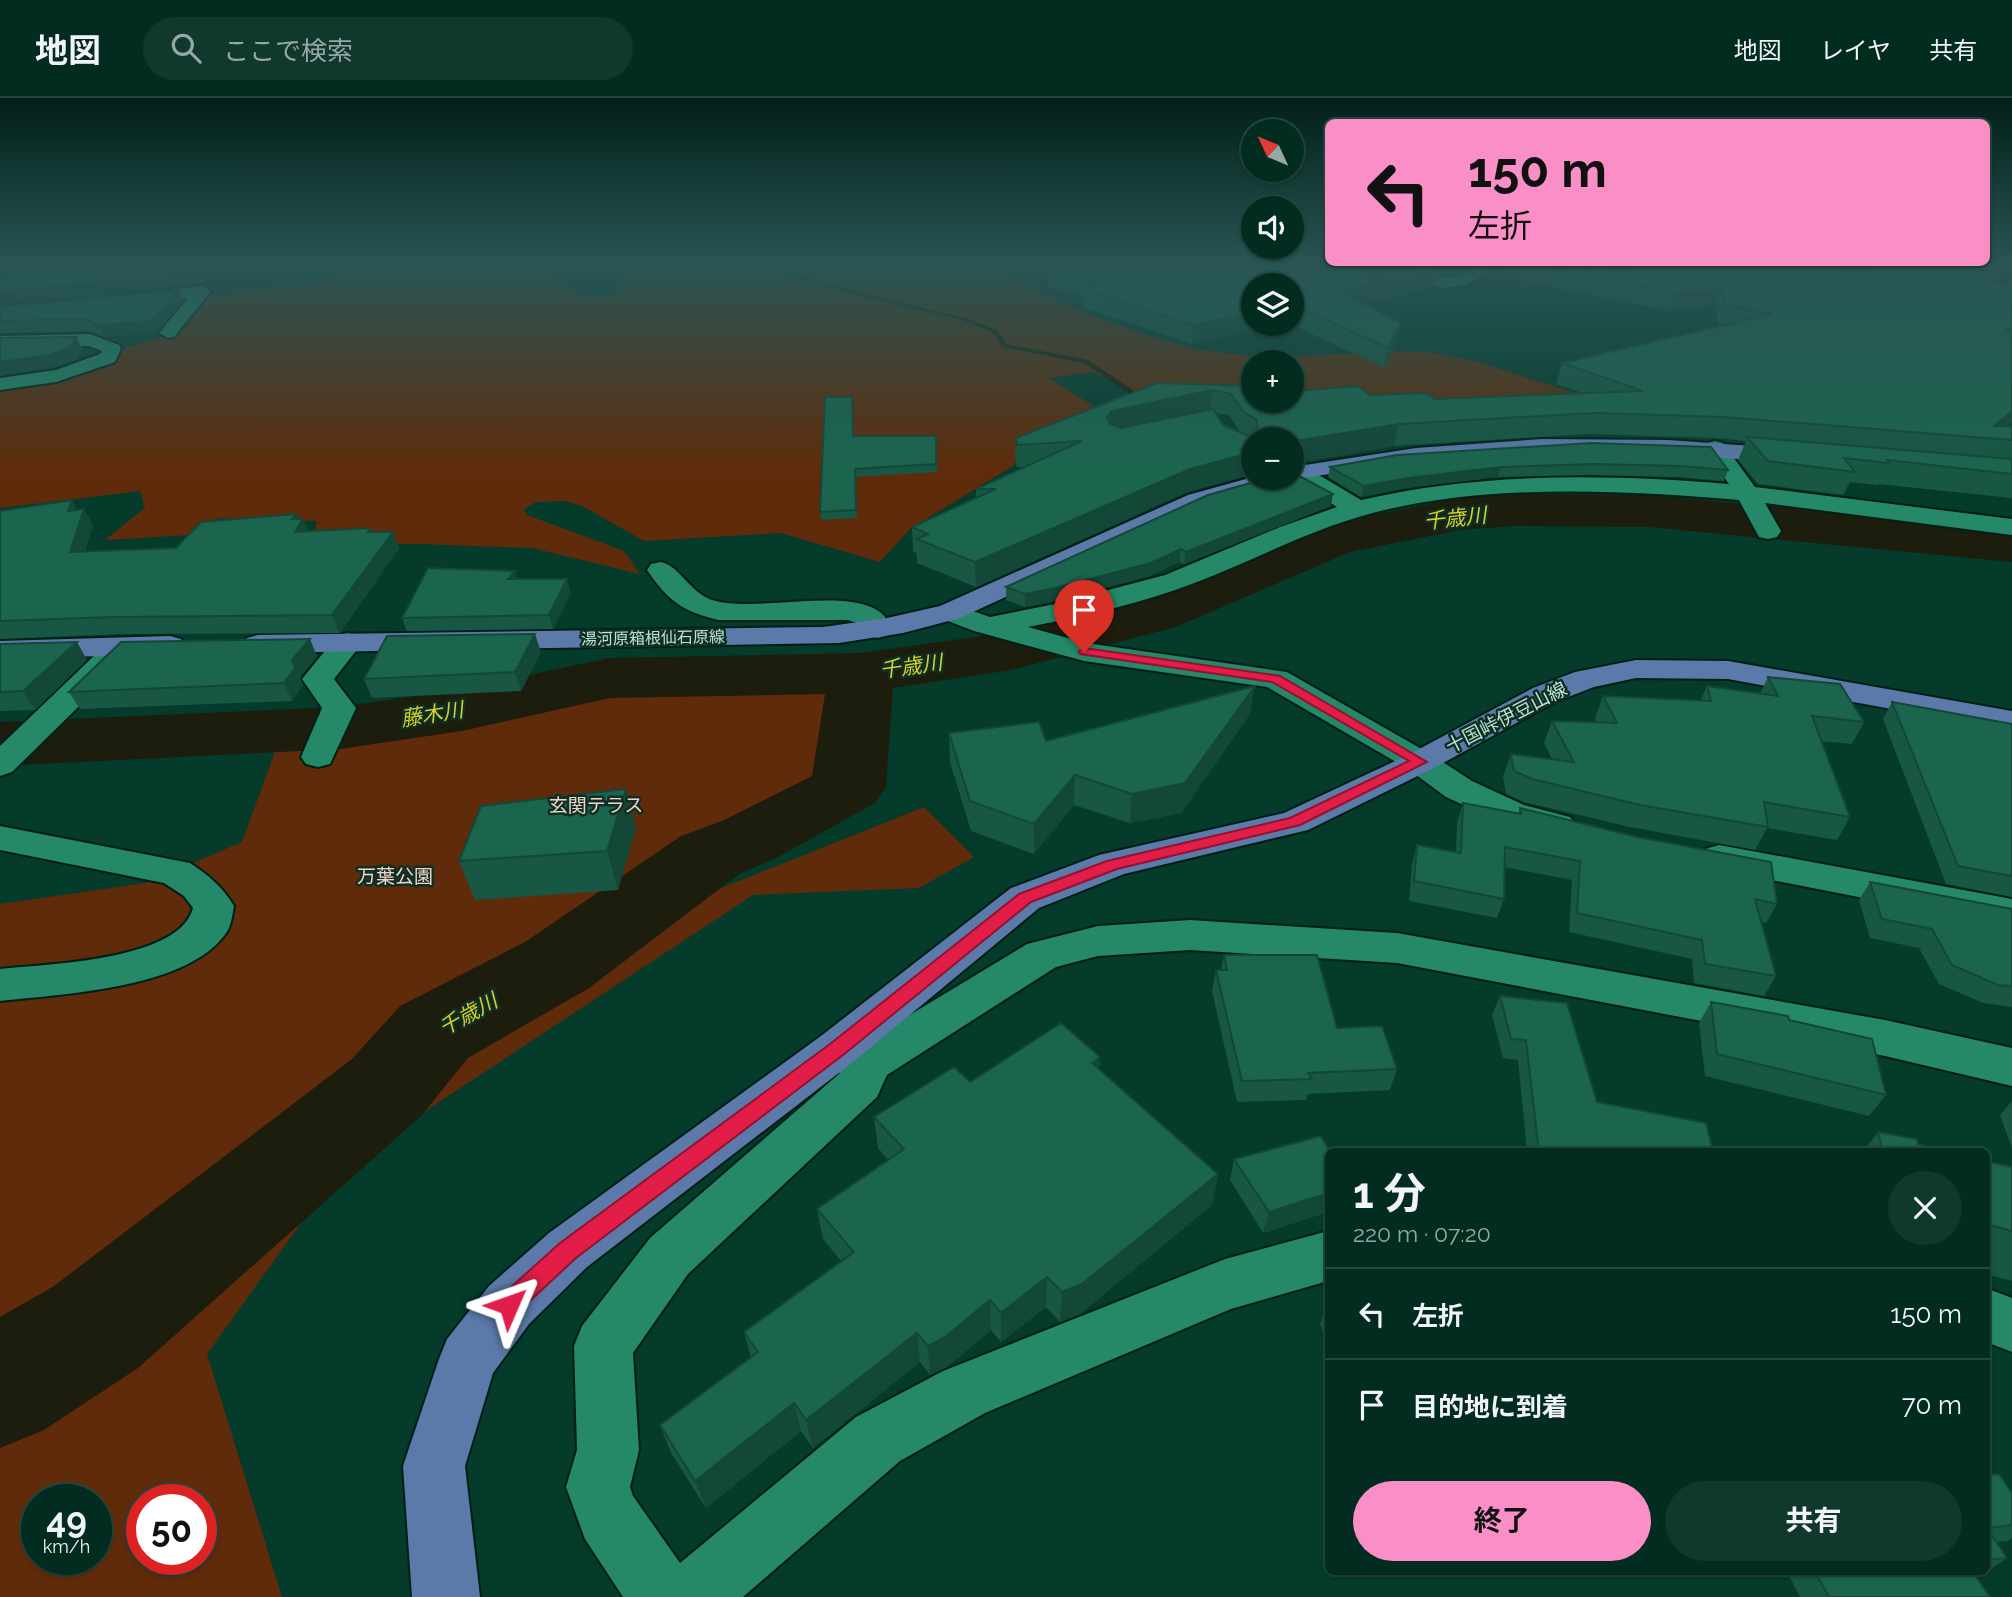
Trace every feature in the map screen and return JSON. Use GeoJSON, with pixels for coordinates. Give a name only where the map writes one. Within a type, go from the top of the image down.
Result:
{"type":"FeatureCollection","features":[{"type":"Feature","properties":{"kind":"main road","name":"湯河原箱根仙石原線"},"geometry":{"type":"LineString","coordinates":[[1304,472],[1356,462],[1437,452],[1588,444],[1716,448],[1810,457]]}},
{"type":"Feature","properties":{"kind":"main road","name":"湯河原箱根仙石原線"},"geometry":{"type":"LineString","coordinates":[[0,650],[216,644],[823,636],[878,629],[925,621],[950,612],[1197,500],[1241,488]]}},
{"type":"Feature","properties":{"kind":"main road","name":"十国峠伊豆山線"},"geometry":{"type":"LineString","coordinates":[[446,1597],[434,1466],[468,1359],[509,1305],[568,1250],[852,1057],[1025,898],[1112,864],[1295,822],[1420,762],[1544,695],[1586,679],[1636,669],[1728,670],[2012,721]]}},
{"type":"Feature","properties":{"kind":"street"},"geometry":{"type":"LineString","coordinates":[[0,342],[90,340],[112,349],[108,358],[88,368],[60,376],[0,384]]}},
{"type":"Feature","properties":{"kind":"street"},"geometry":{"type":"LineString","coordinates":[[1716,448],[1750,496],[1768,531]]}},
{"type":"Feature","properties":{"kind":"street"},"geometry":{"type":"LineString","coordinates":[[1304,479],[1359,509]]}},
{"type":"Feature","properties":{"kind":"street"},"geometry":{"type":"LineString","coordinates":[[996,627],[1199,572],[1241,551],[1359,509],[1472,490],[1558,485],[1669,487],[2012,527]]}},
{"type":"Feature","properties":{"kind":"street"},"geometry":{"type":"LineString","coordinates":[[661,570],[680,595],[704,608],[718,611],[852,611],[870,618],[878,629]]}},
{"type":"Feature","properties":{"kind":"street"},"geometry":{"type":"LineString","coordinates":[[950,612],[1084,652],[1276,679],[1420,762],[1459,789],[1511,813],[1589,833]]}},
{"type":"Feature","properties":{"kind":"street"},"geometry":{"type":"LineString","coordinates":[[320,753],[339,708],[318,679],[348,642]]}},
{"type":"Feature","properties":{"kind":"street"},"geometry":{"type":"LineString","coordinates":[[0,765],[123,646]]}},
{"type":"Feature","properties":{"kind":"street"},"geometry":{"type":"LineString","coordinates":[[0,838],[176,872],[198,887],[214,906],[209,927],[192,942],[158,960],[116,972],[0,985]]}},
{"type":"Feature","properties":{"kind":"street"},"geometry":{"type":"LineString","coordinates":[[1683,852],[2012,913]]}},
{"type":"Feature","properties":{"kind":"street"},"geometry":{"type":"LineString","coordinates":[[663,1597],[608,1516],[598,1487],[608,1450],[603,1346],[669,1256],[860,1084],[852,1057],[1042,955],[1098,941],[1190,935],[1397,948],[1885,1038],[2012,1067]]}},
{"type":"Feature","properties":{"kind":"street"},"geometry":{"type":"LineString","coordinates":[[691,1597],[878,1439],[951,1399],[1225,1285],[1325,1257]]}},
{"type":"Feature","properties":{"kind":"street"},"geometry":{"type":"LineString","coordinates":[[1990,1317],[2012,1325]]}},
{"type":"Feature","properties":{"kind":"green space"},"geometry":{"type":"Polygon","coordinates":[[[172,334],[1142,334],[1195,349],[1241,355],[1241,401],[1142,398],[1093,372],[1049,378],[1108,415],[1027,447],[1013,466],[910,529],[880,562],[781,533],[644,541],[582,506],[566,501],[536,502],[524,509],[527,515],[624,551],[640,574],[532,548],[321,544],[313,539],[317,521],[219,518],[190,535],[105,540],[145,508],[140,491],[0,508],[0,388],[65,378],[97,369],[118,358],[125,348],[172,334]]]}},
{"type":"Feature","properties":{"kind":"green space"},"geometry":{"type":"Polygon","coordinates":[[[1429,352],[1475,361],[1574,393],[1613,385],[1668,414],[1304,403],[1304,356],[1429,352]]]}},
{"type":"Feature","properties":{"kind":"green space","name":"万葉公園"},"geometry":{"type":"Polygon","coordinates":[[[861,673],[848,787],[750,839],[710,855],[645,902],[704,895],[924,807],[974,857],[919,888],[753,895],[342,1166],[207,1354],[282,1597],[0,1597],[0,904],[146,883],[242,842],[280,738],[606,685],[861,673]]]}},
{"type":"Feature","properties":{"kind":"building"},"geometry":{"type":"Polygon","coordinates":[[[1357,334],[1395,334],[1388,348],[1357,334]]]}},
{"type":"Feature","properties":{"kind":"building"},"geometry":{"type":"Polygon","coordinates":[[[1686,334],[2012,334],[2012,411],[1994,426],[2012,426],[2012,440],[1724,417],[1595,413],[1399,424],[1304,439],[1304,427],[1257,427],[1257,420],[1246,413],[1304,413],[1304,390],[1358,386],[1370,395],[1426,393],[1435,399],[1643,391],[1562,363],[1686,334]]]}},
{"type":"Feature","properties":{"kind":"building"},"geometry":{"type":"Polygon","coordinates":[[[76,337],[71,347],[49,355],[0,362],[0,338],[76,337]]]}},
{"type":"Feature","properties":{"kind":"building"},"geometry":{"type":"Polygon","coordinates":[[[1157,383],[1241,386],[1241,408],[1231,394],[1212,390],[1112,411],[1107,417],[1110,424],[1121,428],[1213,409],[1223,425],[1241,433],[1241,455],[1190,469],[975,562],[916,539],[928,534],[912,527],[996,489],[976,489],[1082,441],[1017,445],[1016,438],[1157,383]]]}},
{"type":"Feature","properties":{"kind":"building"},"geometry":{"type":"Polygon","coordinates":[[[825,397],[852,397],[853,436],[936,436],[936,464],[855,469],[856,510],[820,512],[825,397]]]}},
{"type":"Feature","properties":{"kind":"building"},"geometry":{"type":"Polygon","coordinates":[[[1747,437],[2012,459],[2012,474],[1887,460],[1889,463],[1844,458],[1855,472],[1768,461],[1747,437]]]}},
{"type":"Feature","properties":{"kind":"building"},"geometry":{"type":"Polygon","coordinates":[[[1591,443],[1711,447],[1728,470],[1594,464],[1501,467],[1364,486],[1330,467],[1397,455],[1591,443]]]}},
{"type":"Feature","properties":{"kind":"building"},"geometry":{"type":"Polygon","coordinates":[[[1304,478],[1333,494],[1186,552],[1181,549],[1151,563],[1025,594],[1006,587],[1208,495],[1241,486],[1241,490],[1304,490],[1304,478]]]}},
{"type":"Feature","properties":{"kind":"building"},"geometry":{"type":"Polygon","coordinates":[[[72,500],[68,511],[84,509],[70,552],[176,548],[201,522],[296,514],[292,519],[303,519],[295,532],[371,528],[368,532],[393,532],[332,615],[0,621],[0,511],[72,500]]]}},
{"type":"Feature","properties":{"kind":"building"},"geometry":{"type":"Polygon","coordinates":[[[428,568],[515,571],[508,579],[567,579],[549,615],[402,618],[428,568]]]}},
{"type":"Feature","properties":{"kind":"building"},"geometry":{"type":"Polygon","coordinates":[[[535,634],[515,672],[364,679],[387,636],[535,634]]]}},
{"type":"Feature","properties":{"kind":"building"},"geometry":{"type":"Polygon","coordinates":[[[310,639],[292,660],[295,668],[284,683],[69,692],[121,642],[310,639]]]}},
{"type":"Feature","properties":{"kind":"building"},"geometry":{"type":"Polygon","coordinates":[[[77,642],[23,691],[0,692],[0,644],[77,642]]]}},
{"type":"Feature","properties":{"kind":"building"},"geometry":{"type":"Polygon","coordinates":[[[1768,677],[1840,684],[1864,722],[1812,716],[1850,817],[1764,802],[1768,827],[1640,805],[1532,779],[1514,771],[1511,754],[1574,762],[1552,721],[1617,723],[1603,696],[1711,701],[1707,686],[1778,696],[1768,677]]]}},
{"type":"Feature","properties":{"kind":"building"},"geometry":{"type":"Polygon","coordinates":[[[1255,686],[1185,783],[1132,794],[1075,775],[1034,824],[970,801],[949,733],[1039,722],[1046,741],[1255,686]]]}},
{"type":"Feature","properties":{"kind":"building"},"geometry":{"type":"Polygon","coordinates":[[[1892,702],[2012,724],[2012,876],[1958,866],[1892,702]]]}},
{"type":"Feature","properties":{"kind":"building"},"geometry":{"type":"Polygon","coordinates":[[[626,789],[607,851],[459,861],[481,806],[626,789]]]}},
{"type":"Feature","properties":{"kind":"building"},"geometry":{"type":"Polygon","coordinates":[[[1463,803],[1521,814],[1520,808],[1637,837],[1771,862],[1777,904],[1755,899],[1776,976],[1705,964],[1702,940],[1577,913],[1580,861],[1505,847],[1504,899],[1414,881],[1417,845],[1461,853],[1463,803]]]}},
{"type":"Feature","properties":{"kind":"building"},"geometry":{"type":"Polygon","coordinates":[[[1870,882],[2012,909],[2012,986],[1998,985],[1952,965],[1932,929],[1882,919],[1870,882]]]}},
{"type":"Feature","properties":{"kind":"building"},"geometry":{"type":"Polygon","coordinates":[[[1224,955],[1317,955],[1337,1028],[1382,1026],[1397,1069],[1308,1073],[1312,1079],[1242,1081],[1216,970],[1227,970],[1224,955]]]}},
{"type":"Feature","properties":{"kind":"building"},"geometry":{"type":"Polygon","coordinates":[[[1500,996],[1567,1003],[1597,1102],[1706,1123],[1712,1148],[1539,1148],[1526,1040],[1511,1039],[1500,996]]]}},
{"type":"Feature","properties":{"kind":"building"},"geometry":{"type":"Polygon","coordinates":[[[1711,1002],[1788,1016],[1789,1020],[1872,1039],[1886,1095],[1717,1054],[1711,1002]]]}},
{"type":"Feature","properties":{"kind":"building"},"geometry":{"type":"Polygon","coordinates":[[[1061,1023],[1100,1057],[1092,1063],[1218,1174],[1082,1284],[1062,1292],[1047,1277],[1001,1313],[990,1300],[945,1337],[928,1346],[917,1333],[806,1420],[794,1403],[695,1481],[660,1425],[758,1352],[744,1332],[854,1252],[817,1209],[904,1149],[874,1117],[954,1067],[970,1082],[1061,1023]]]}},
{"type":"Feature","properties":{"kind":"building"},"geometry":{"type":"Polygon","coordinates":[[[1878,1132],[1917,1139],[1918,1144],[1934,1148],[1882,1148],[1878,1132]]]}},
{"type":"Feature","properties":{"kind":"building"},"geometry":{"type":"Polygon","coordinates":[[[1321,1136],[1328,1148],[1325,1148],[1325,1194],[1269,1212],[1234,1159],[1321,1136]]]}},
{"type":"Feature","properties":{"kind":"building"},"geometry":{"type":"Polygon","coordinates":[[[1990,1162],[2012,1167],[2012,1231],[1990,1225],[1990,1162]]]}},
{"type":"Feature","properties":{"kind":"building"},"geometry":{"type":"Polygon","coordinates":[[[1999,1474],[2012,1493],[2012,1525],[1990,1528],[1990,1475],[1999,1474]]]}},
{"type":"Feature","properties":{"kind":"building"},"geometry":{"type":"Polygon","coordinates":[[[1990,1532],[2007,1558],[1990,1560],[1990,1532]]]}},
{"type":"Feature","properties":{"kind":"building"},"geometry":{"type":"Polygon","coordinates":[[[1817,1575],[1975,1575],[1990,1597],[1829,1597],[1817,1575]]]}},
{"type":"Feature","properties":{"kind":"waterway"},"geometry":{"type":"LineString","coordinates":[[997,334],[1004,346],[1086,361],[1147,402]]}},
{"type":"Feature","properties":{"kind":"waterway"},"geometry":{"type":"LineString","coordinates":[[1443,429],[1514,510]]}},
{"type":"Feature","properties":{"kind":"waterway","name":"千歳川"},"geometry":{"type":"LineString","coordinates":[[861,673],[1011,651],[1154,614],[1335,538],[1460,514],[1514,510],[1649,511],[2012,545]]}},
{"type":"Feature","properties":{"kind":"waterway","name":"藤木川"},"geometry":{"type":"LineString","coordinates":[[0,744],[340,728],[462,710],[610,678],[861,673]]}},
{"type":"Feature","properties":{"kind":"waterway","name":"千歳川"},"geometry":{"type":"LineString","coordinates":[[0,1386],[96,1327],[387,1087],[434,1032],[557,965],[710,855],[750,839],[848,787],[861,673]]}},
{"type":"Feature","properties":{"kind":"route"},"geometry":{"type":"LineString","coordinates":[[509,1305],[568,1250],[837,1049],[1025,898],[1112,864],[1295,822],[1420,762],[1276,679],[1084,652]]}},
{"type":"Feature","properties":{"kind":"park label","name":"玄関テラス"},"geometry":{"type":"Point","coordinates":[596,805]}}]}
